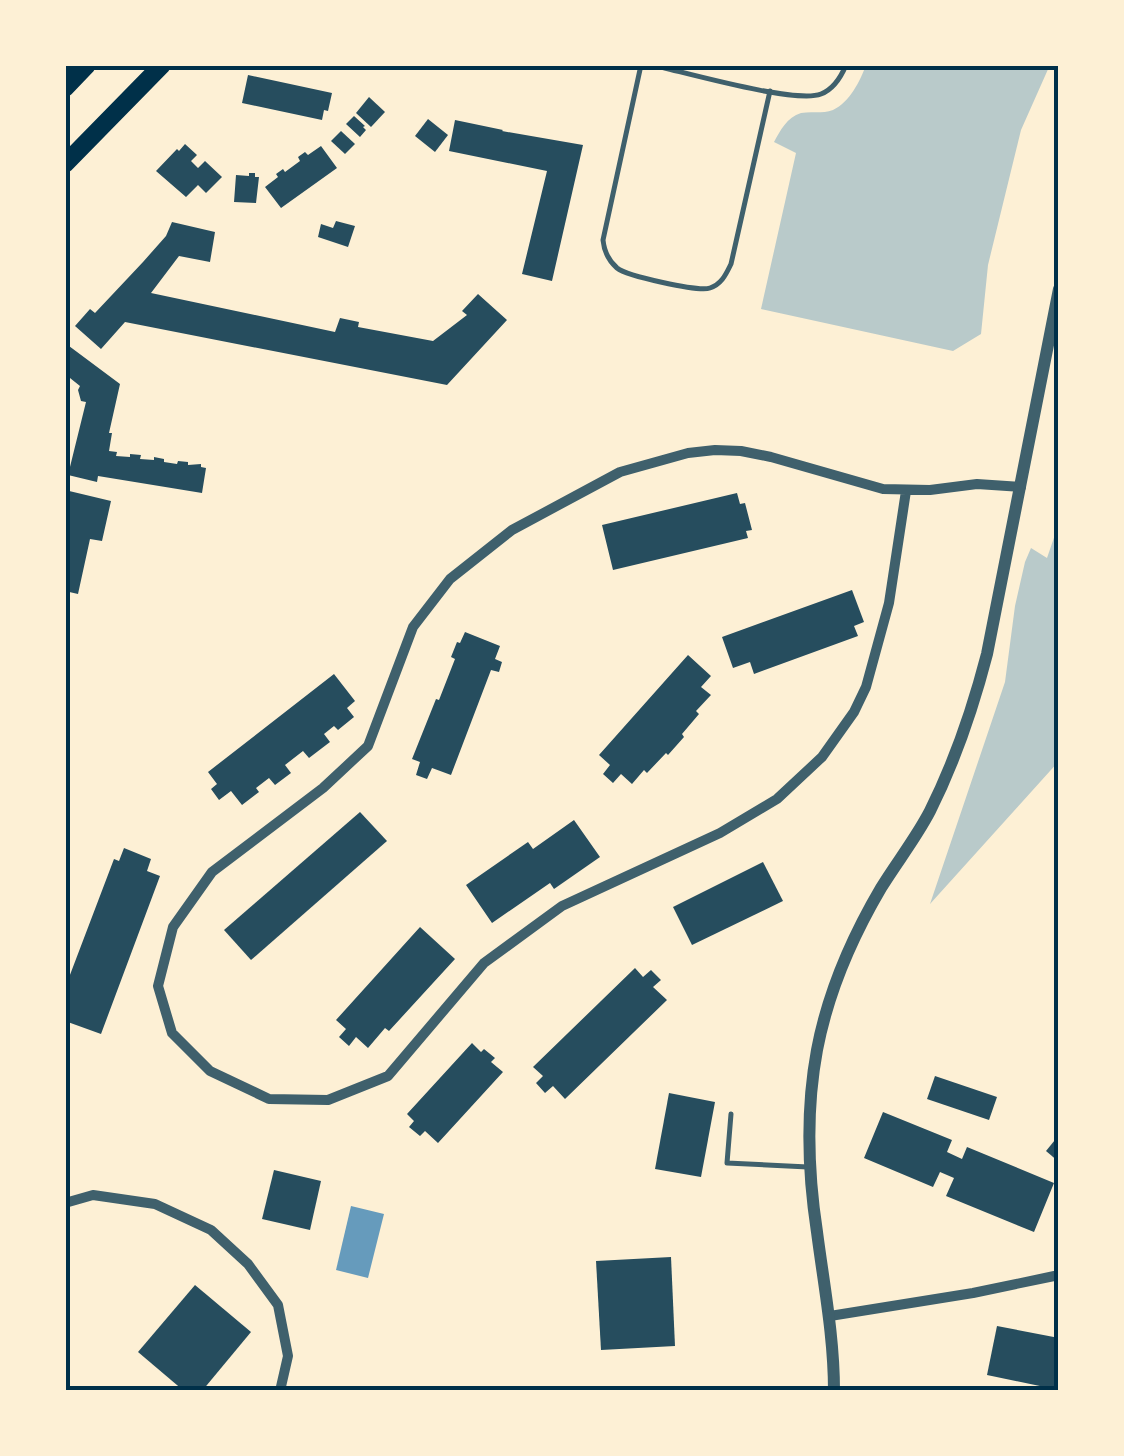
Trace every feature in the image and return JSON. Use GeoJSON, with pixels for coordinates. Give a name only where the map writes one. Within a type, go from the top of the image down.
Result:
{"type":"FeatureCollection","features":[{"type":"Feature","properties":{"kind":"highway"},"geometry":{"type":"LineString","coordinates":[[65,88],[87,65]]}},
{"type":"Feature","properties":{"kind":"highway"},"geometry":{"type":"LineString","coordinates":[[65,164],[162,65]]}},
{"type":"Feature","properties":{"kind":"street"},"geometry":{"type":"LineString","coordinates":[[834,1391],[830,1316],[816,1230],[811,1167],[811,1096],[818,1050],[837,978],[858,928],[929,814],[963,734],[987,654],[1059,289]]}},
{"type":"Feature","properties":{"kind":"street"},"geometry":{"type":"LineString","coordinates":[[906,491],[889,603],[866,687],[830,746],[777,800],[720,833],[562,906],[484,962],[388,1076],[328,1100],[269,1099],[210,1072],[172,1033],[158,986],[173,927],[212,872],[323,788],[368,746],[413,626],[450,580],[512,530],[620,472],[688,453],[741,451],[858,483],[906,491],[977,484],[1020,487]]}},
{"type":"Feature","properties":{"kind":"street"},"geometry":{"type":"LineString","coordinates":[[65,1203],[93,1195],[155,1204],[211,1230],[248,1264],[278,1306],[288,1356],[280,1391]]}},
{"type":"Feature","properties":{"kind":"street"},"geometry":{"type":"LineString","coordinates":[[830,1316],[1059,1275]]}},
{"type":"Feature","properties":{"kind":"lane"},"geometry":{"type":"LineString","coordinates":[[640,65],[604,250],[615,267],[626,272],[695,290],[710,288],[723,279],[731,264],[770,91]]}},
{"type":"Feature","properties":{"kind":"lane"},"geometry":{"type":"LineString","coordinates":[[652,65],[794,97],[820,95],[840,79],[846,65]]}},
{"type":"Feature","properties":{"kind":"lane"},"geometry":{"type":"LineString","coordinates":[[731,1114],[727,1162],[811,1167]]}},
{"type":"Feature","properties":{"kind":"shaded area"},"geometry":{"type":"Polygon","coordinates":[[[866,65],[1059,65],[1059,71],[1049,67],[1021,130],[988,265],[981,334],[953,351],[761,309],[796,153],[774,142],[796,115],[829,111],[844,102],[866,65]]]}},
{"type":"Feature","properties":{"kind":"shaded area"},"geometry":{"type":"Polygon","coordinates":[[[1059,523],[1059,761],[930,904],[1005,682],[1025,562],[1031,548],[1047,558],[1059,523]]]}},
{"type":"Feature","properties":{"kind":"water"},"geometry":{"type":"Polygon","coordinates":[[[351,1206],[384,1214],[368,1278],[336,1270],[351,1206]]]}},
{"type":"Feature","properties":{"kind":"building"},"geometry":{"type":"Polygon","coordinates":[[[248,75],[332,93],[328,111],[324,110],[322,120],[242,103],[248,75]]]}},
{"type":"Feature","properties":{"kind":"building"},"geometry":{"type":"Polygon","coordinates":[[[369,97],[385,112],[371,127],[356,113],[369,97]]]}},
{"type":"Feature","properties":{"kind":"building"},"geometry":{"type":"Polygon","coordinates":[[[354,116],[365,126],[360,137],[346,124],[354,116]]]}},
{"type":"Feature","properties":{"kind":"building"},"geometry":{"type":"Polygon","coordinates":[[[428,119],[448,135],[435,152],[415,136],[428,119]]]}},
{"type":"Feature","properties":{"kind":"building"},"geometry":{"type":"Polygon","coordinates":[[[455,120],[583,145],[552,281],[522,274],[547,171],[449,151],[455,120]]]}},
{"type":"Feature","properties":{"kind":"building"},"geometry":{"type":"Polygon","coordinates":[[[341,131],[355,144],[345,154],[331,141],[341,131]]]}},
{"type":"Feature","properties":{"kind":"building"},"geometry":{"type":"Polygon","coordinates":[[[185,144],[197,155],[191,161],[198,168],[205,161],[222,177],[206,193],[198,185],[186,197],[156,171],[185,144]]]}},
{"type":"Feature","properties":{"kind":"building"},"geometry":{"type":"Polygon","coordinates":[[[321,146],[337,168],[281,208],[265,187],[278,177],[276,174],[300,161],[298,157],[321,146]]]}},
{"type":"Feature","properties":{"kind":"building"},"geometry":{"type":"Polygon","coordinates":[[[249,173],[259,177],[256,203],[234,202],[236,175],[249,173]]]}},
{"type":"Feature","properties":{"kind":"building"},"geometry":{"type":"Polygon","coordinates":[[[336,221],[355,226],[348,247],[318,237],[321,224],[333,228],[336,221]]]}},
{"type":"Feature","properties":{"kind":"building"},"geometry":{"type":"Polygon","coordinates":[[[172,222],[215,232],[210,262],[179,256],[151,293],[335,332],[340,318],[359,322],[358,327],[433,341],[467,315],[462,311],[478,294],[507,320],[447,385],[125,322],[101,349],[75,326],[90,309],[95,313],[143,262],[166,236],[172,222]]]}},
{"type":"Feature","properties":{"kind":"building"},"geometry":{"type":"Polygon","coordinates":[[[69,346],[120,384],[109,451],[117,452],[116,456],[141,455],[140,459],[154,457],[177,464],[201,464],[206,468],[202,493],[98,476],[97,482],[68,475],[86,402],[81,401],[80,386],[65,374],[65,351],[69,346]]]}},
{"type":"Feature","properties":{"kind":"building"},"geometry":{"type":"Polygon","coordinates":[[[65,490],[111,501],[102,541],[90,539],[78,594],[65,591],[65,490]]]}},
{"type":"Feature","properties":{"kind":"building"},"geometry":{"type":"Polygon","coordinates":[[[737,493],[740,504],[745,503],[752,530],[746,531],[748,538],[613,570],[602,525],[737,493]]]}},
{"type":"Feature","properties":{"kind":"building"},"geometry":{"type":"Polygon","coordinates":[[[852,590],[864,622],[854,626],[858,636],[754,674],[750,662],[733,668],[722,637],[852,590]]]}},
{"type":"Feature","properties":{"kind":"building"},"geometry":{"type":"Polygon","coordinates":[[[465,632],[500,646],[495,659],[502,662],[499,672],[491,670],[451,775],[432,768],[427,779],[416,775],[420,762],[412,759],[455,659],[451,657],[457,642],[465,632]]]}},
{"type":"Feature","properties":{"kind":"building"},"geometry":{"type":"Polygon","coordinates":[[[688,655],[711,676],[701,687],[711,695],[668,755],[647,773],[644,770],[632,784],[621,774],[613,783],[603,774],[610,765],[599,755],[688,655]]]}},
{"type":"Feature","properties":{"kind":"building"},"geometry":{"type":"Polygon","coordinates":[[[334,674],[355,701],[347,708],[354,717],[338,730],[334,726],[324,734],[330,742],[309,758],[303,751],[285,765],[291,773],[275,785],[269,778],[242,805],[231,791],[219,800],[211,789],[217,784],[208,772],[334,674]]]}},
{"type":"Feature","properties":{"kind":"building"},"geometry":{"type":"Polygon","coordinates":[[[360,812],[387,841],[251,960],[224,930],[360,812]]]}},
{"type":"Feature","properties":{"kind":"building"},"geometry":{"type":"Polygon","coordinates":[[[574,820],[600,857],[554,889],[550,883],[492,923],[466,885],[528,842],[533,849],[574,820]]]}},
{"type":"Feature","properties":{"kind":"building"},"geometry":{"type":"Polygon","coordinates":[[[124,848],[151,859],[147,871],[160,876],[101,1034],[65,1021],[65,988],[114,859],[119,861],[124,848]]]}},
{"type":"Feature","properties":{"kind":"building"},"geometry":{"type":"Polygon","coordinates":[[[763,862],[783,901],[692,945],[673,907],[763,862]]]}},
{"type":"Feature","properties":{"kind":"building"},"geometry":{"type":"Polygon","coordinates":[[[420,927],[455,959],[389,1031],[385,1028],[368,1048],[356,1037],[349,1046],[339,1037],[346,1029],[336,1020],[420,927]]]}},
{"type":"Feature","properties":{"kind":"building"},"geometry":{"type":"Polygon","coordinates":[[[635,968],[643,977],[651,970],[661,980],[653,987],[667,1000],[565,1099],[553,1086],[545,1093],[536,1083],[543,1076],[533,1067],[635,968]]]}},
{"type":"Feature","properties":{"kind":"building"},"geometry":{"type":"Polygon","coordinates":[[[472,1043],[495,1058],[491,1062],[503,1072],[438,1143],[425,1131],[420,1136],[409,1127],[414,1121],[407,1114],[472,1043]]]}},
{"type":"Feature","properties":{"kind":"building"},"geometry":{"type":"Polygon","coordinates":[[[935,1076],[997,1097],[989,1120],[927,1099],[935,1076]]]}},
{"type":"Feature","properties":{"kind":"building"},"geometry":{"type":"Polygon","coordinates":[[[669,1093],[715,1102],[701,1177],[655,1169],[669,1093]]]}},
{"type":"Feature","properties":{"kind":"building"},"geometry":{"type":"Polygon","coordinates":[[[883,1112],[952,1140],[947,1152],[962,1159],[967,1147],[1054,1183],[1034,1232],[946,1196],[954,1178],[940,1172],[933,1187],[864,1158],[883,1112]]]}},
{"type":"Feature","properties":{"kind":"building"},"geometry":{"type":"Polygon","coordinates":[[[1059,1135],[1059,1162],[1046,1151],[1059,1135]]]}},
{"type":"Feature","properties":{"kind":"building"},"geometry":{"type":"Polygon","coordinates":[[[274,1170],[321,1181],[310,1230],[262,1219],[274,1170]]]}},
{"type":"Feature","properties":{"kind":"building"},"geometry":{"type":"Polygon","coordinates":[[[671,1257],[675,1346],[601,1350],[596,1261],[671,1257]]]}},
{"type":"Feature","properties":{"kind":"building"},"geometry":{"type":"Polygon","coordinates":[[[195,1285],[251,1332],[202,1391],[184,1391],[138,1352],[195,1285]]]}},
{"type":"Feature","properties":{"kind":"building"},"geometry":{"type":"Polygon","coordinates":[[[997,1326],[1059,1338],[1059,1390],[987,1375],[997,1326]]]}}]}
